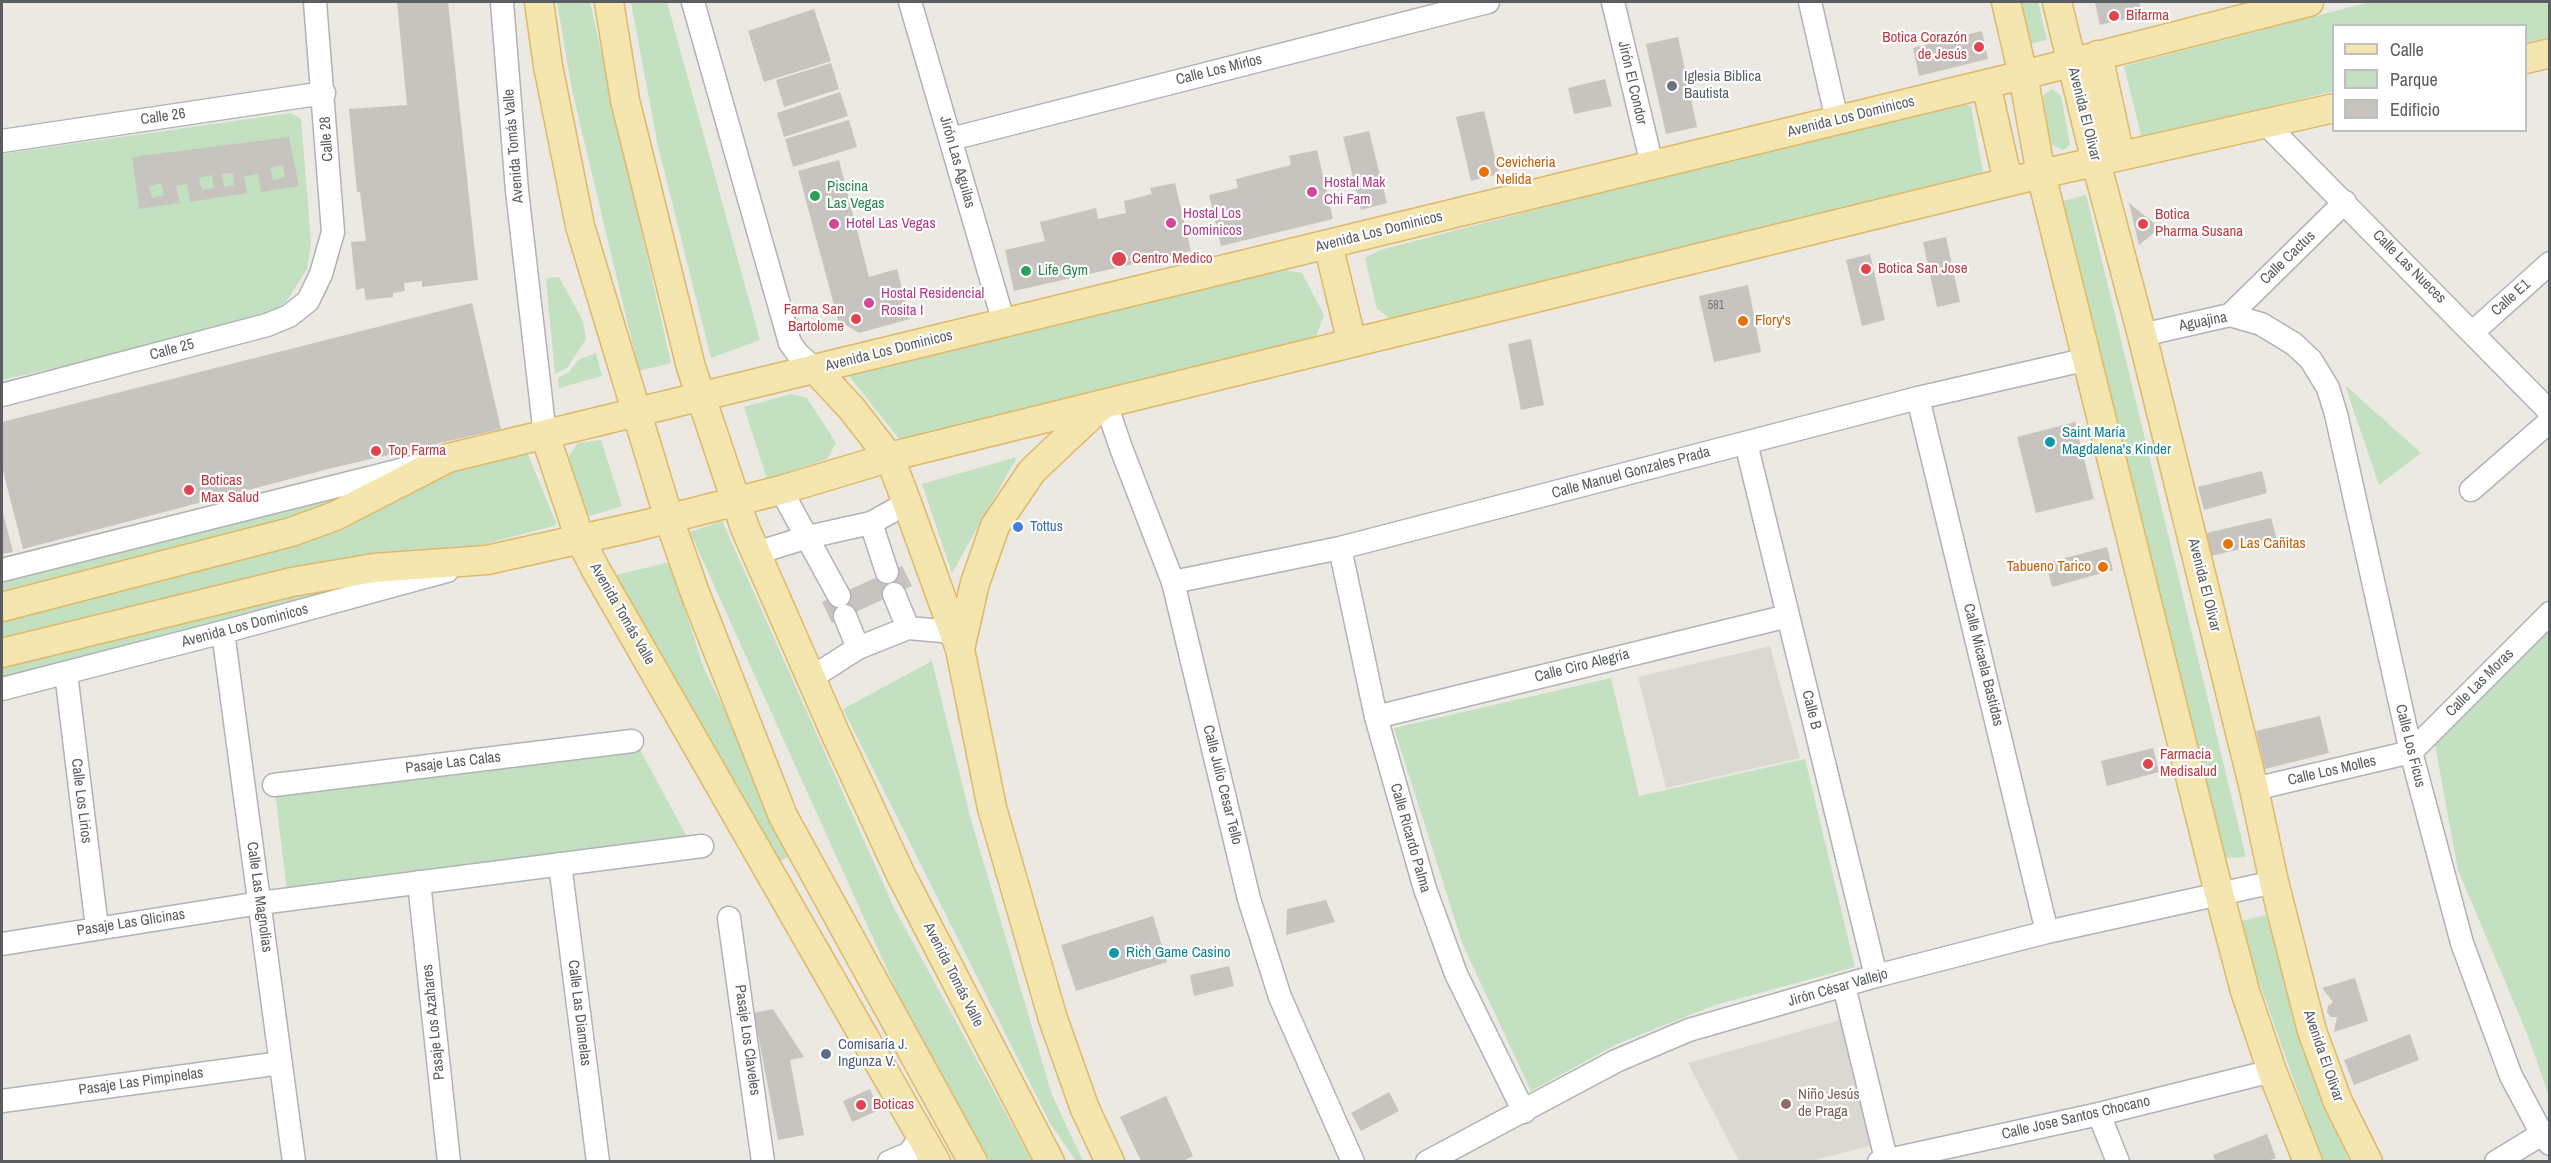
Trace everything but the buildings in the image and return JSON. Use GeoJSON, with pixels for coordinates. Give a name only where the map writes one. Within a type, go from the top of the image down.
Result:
{"type":"FeatureCollection","features":[{"type":"Feature","properties":{"kind":"main road"},"geometry":{"type":"LineString","coordinates":[[539,2],[548,66],[580,226],[669,519],[695,593],[783,816],[973,1161]]}},
{"type":"Feature","properties":{"kind":"main road","name":"Avenida Tomás Valle"},"geometry":{"type":"LineString","coordinates":[[609,2],[625,100],[699,397],[736,501],[756,553],[811,678],[901,875],[1050,1161]]}},
{"type":"Feature","properties":{"kind":"main road"},"geometry":{"type":"LineString","coordinates":[[2006,2],[2023,75],[2041,174],[2219,893],[2245,991],[2272,1071],[2308,1161]]}},
{"type":"Feature","properties":{"kind":"main road","name":"Avenida El Olivar"},"geometry":{"type":"LineString","coordinates":[[2057,2],[2085,58],[2108,159],[2142,334],[2312,1031],[2338,1102],[2368,1161]]}},
{"type":"Feature","properties":{"kind":"main road","name":"Avenida Los Dominicos"},"geometry":{"type":"LineString","coordinates":[[2,607],[291,532],[334,516],[448,458],[2023,75],[2309,2]]}},
{"type":"Feature","properties":{"kind":"main road"},"geometry":{"type":"LineString","coordinates":[[1986,84],[2008,182]]}},
{"type":"Feature","properties":{"kind":"main road","name":"Avenida Los Dominicos"},"geometry":{"type":"LineString","coordinates":[[2,653],[292,582],[374,568],[487,560],[669,519],[781,490],[890,458],[1352,343],[2041,174],[2332,108]]}},
{"type":"Feature","properties":{"kind":"main road"},"geometry":{"type":"LineString","coordinates":[[1328,244],[1352,343]]}},
{"type":"Feature","properties":{"kind":"main road"},"geometry":{"type":"LineString","coordinates":[[815,369],[852,409],[890,458],[908,503],[957,641],[992,808],[1053,1019],[1084,1109],[1110,1161]]}},
{"type":"Feature","properties":{"kind":"main road"},"geometry":{"type":"LineString","coordinates":[[957,641],[995,526],[1032,471],[1105,404]]}},
{"type":"Feature","properties":{"kind":"main road","name":"Avenida Tomás Valle"},"geometry":{"type":"LineString","coordinates":[[545,435],[580,539],[769,874],[929,1149]]}},
{"type":"Feature","properties":{"kind":"street","name":"Calle 28"},"geometry":{"type":"LineString","coordinates":[[315,2],[324,93],[333,232],[321,274]]}},
{"type":"Feature","properties":{"kind":"street","name":"Avenida Tomás Valle"},"geometry":{"type":"LineString","coordinates":[[502,2],[517,191],[545,435]]}},
{"type":"Feature","properties":{"kind":"street"},"geometry":{"type":"LineString","coordinates":[[693,2],[790,343],[798,354],[815,369]]}},
{"type":"Feature","properties":{"kind":"street","name":"Jirón Las Aguilas"},"geometry":{"type":"LineString","coordinates":[[910,2],[1004,323]]}},
{"type":"Feature","properties":{"kind":"street","name":"Calle Los Mirlos"},"geometry":{"type":"LineString","coordinates":[[951,139],[1488,2]]}},
{"type":"Feature","properties":{"kind":"street","name":"Jirón El Condor"},"geometry":{"type":"LineString","coordinates":[[1613,2],[1652,165]]}},
{"type":"Feature","properties":{"kind":"street"},"geometry":{"type":"LineString","coordinates":[[1810,2],[1837,120]]}},
{"type":"Feature","properties":{"kind":"street","name":"Calle 26"},"geometry":{"type":"LineString","coordinates":[[2,141],[324,93]]}},
{"type":"Feature","properties":{"kind":"street","name":"Calle Las Nueces"},"geometry":{"type":"LineString","coordinates":[[2267,124],[2550,412]]}},
{"type":"Feature","properties":{"kind":"street","name":"Calle Cactus"},"geometry":{"type":"LineString","coordinates":[[2230,315],[2345,202]]}},
{"type":"Feature","properties":{"kind":"street","name":"Calle E1"},"geometry":{"type":"LineString","coordinates":[[2473,332],[2550,263]]}},
{"type":"Feature","properties":{"kind":"street","name":"Calle 25"},"geometry":{"type":"LineString","coordinates":[[2,395],[267,325],[289,316],[308,301],[321,274]]}},
{"type":"Feature","properties":{"kind":"street","name":"Aguajina"},"geometry":{"type":"LineString","coordinates":[[2142,334],[2230,315],[2261,324],[2294,344]]}},
{"type":"Feature","properties":{"kind":"street","name":"Calle Los Ficus"},"geometry":{"type":"LineString","coordinates":[[2294,344],[2311,360],[2328,388],[2336,414],[2410,752],[2463,943],[2511,1076],[2547,1136]]}},
{"type":"Feature","properties":{"kind":"street","name":"Calle Manuel Gonzales Prada"},"geometry":{"type":"LineString","coordinates":[[1173,582],[1340,548],[1918,398],[2088,359]]}},
{"type":"Feature","properties":{"kind":"street","name":"Calle Micaela Bastidas"},"geometry":{"type":"LineString","coordinates":[[1918,398],[2047,932]]}},
{"type":"Feature","properties":{"kind":"street","name":"Calle Julio Cesar Tello"},"geometry":{"type":"LineString","coordinates":[[1105,404],[1173,582],[1249,899],[1266,954],[1297,1038],[1353,1161]]}},
{"type":"Feature","properties":{"kind":"street"},"geometry":{"type":"LineString","coordinates":[[2471,490],[2550,421]]}},
{"type":"Feature","properties":{"kind":"street","name":"Calle B"},"geometry":{"type":"LineString","coordinates":[[1746,443],[1876,976]]}},
{"type":"Feature","properties":{"kind":"street","name":"Avenida Los Dominicos"},"geometry":{"type":"LineString","coordinates":[[2,570],[448,458]]}},
{"type":"Feature","properties":{"kind":"street"},"geometry":{"type":"LineString","coordinates":[[781,490],[808,537],[842,606],[858,648]]}},
{"type":"Feature","properties":{"kind":"street"},"geometry":{"type":"LineString","coordinates":[[756,553],[808,537],[871,523],[908,503]]}},
{"type":"Feature","properties":{"kind":"street"},"geometry":{"type":"LineString","coordinates":[[871,523],[887,572]]}},
{"type":"Feature","properties":{"kind":"street","name":"Calle Ricardo Palma"},"geometry":{"type":"LineString","coordinates":[[1340,548],[1376,717],[1440,936],[1456,974],[1524,1112]]}},
{"type":"Feature","properties":{"kind":"street","name":"Avenida Los Dominicos"},"geometry":{"type":"LineString","coordinates":[[2,689],[487,560]]}},
{"type":"Feature","properties":{"kind":"street"},"geometry":{"type":"LineString","coordinates":[[894,594],[908,628]]}},
{"type":"Feature","properties":{"kind":"street","name":"Calle Las Moras"},"geometry":{"type":"LineString","coordinates":[[2410,752],[2550,613]]}},
{"type":"Feature","properties":{"kind":"street","name":"Calle Ciro Alegría"},"geometry":{"type":"LineString","coordinates":[[1376,717],[1788,616]]}},
{"type":"Feature","properties":{"kind":"street"},"geometry":{"type":"LineString","coordinates":[[811,678],[858,648],[908,628],[957,641]]}},
{"type":"Feature","properties":{"kind":"street","name":"Calle Las Magnolias"},"geometry":{"type":"LineString","coordinates":[[223,632],[294,1161]]}},
{"type":"Feature","properties":{"kind":"street","name":"Calle Los Lirios"},"geometry":{"type":"LineString","coordinates":[[66,673],[98,928]]}},
{"type":"Feature","properties":{"kind":"street","name":"Pasaje Las Calas"},"geometry":{"type":"LineString","coordinates":[[274,785],[632,741]]}},
{"type":"Feature","properties":{"kind":"street","name":"Calle Los Molles"},"geometry":{"type":"LineString","coordinates":[[2254,789],[2410,752]]}},
{"type":"Feature","properties":{"kind":"street","name":"Pasaje Las Glicinas"},"geometry":{"type":"LineString","coordinates":[[2,944],[260,903],[702,846]]}},
{"type":"Feature","properties":{"kind":"street","name":"Calle Las Diamelas"},"geometry":{"type":"LineString","coordinates":[[560,864],[598,1161]]}},
{"type":"Feature","properties":{"kind":"street","name":"Pasaje Los Azahares"},"geometry":{"type":"LineString","coordinates":[[419,882],[449,1161]]}},
{"type":"Feature","properties":{"kind":"street","name":"Jirón César Vallejo"},"geometry":{"type":"LineString","coordinates":[[1427,1161],[1650,1045],[1689,1030],[1876,976],[2047,932],[2274,882]]}},
{"type":"Feature","properties":{"kind":"street","name":"Pasaje Los Claveles"},"geometry":{"type":"LineString","coordinates":[[729,918],[763,1161]]}},
{"type":"Feature","properties":{"kind":"street"},"geometry":{"type":"LineString","coordinates":[[1844,986],[1882,1160]]}},
{"type":"Feature","properties":{"kind":"street","name":"Pasaje Las Pimpinelas"},"geometry":{"type":"LineString","coordinates":[[2,1101],[281,1063]]}},
{"type":"Feature","properties":{"kind":"street","name":"Calle Jose Santos Chocano"},"geometry":{"type":"LineString","coordinates":[[1882,1160],[2099,1114],[2272,1071]]}},
{"type":"Feature","properties":{"kind":"street"},"geometry":{"type":"LineString","coordinates":[[2099,1114],[2118,1161]]}},
{"type":"Feature","properties":{"kind":"street"},"geometry":{"type":"LineString","coordinates":[[2496,1161],[2547,1136]]}},
{"type":"Feature","properties":{"kind":"street"},"geometry":{"type":"LineString","coordinates":[[889,1161],[929,1149]]}},
{"type":"Feature","properties":{"kind":"shaded area"},"geometry":{"type":"Polygon","coordinates":[[[1770,646],[1800,758],[1666,788],[1638,677],[1770,646]]]}},
{"type":"Feature","properties":{"kind":"shaded area","name":"Niño Jesús de Praga"},"geometry":{"type":"Polygon","coordinates":[[[1840,1020],[1874,1145],[1811,1161],[1739,1161],[1688,1063],[1840,1020]]]}},
{"type":"Feature","properties":{"kind":"green space"},"geometry":{"type":"Polygon","coordinates":[[[557,2],[590,2],[671,363],[639,371],[572,90],[557,2]]]}},
{"type":"Feature","properties":{"kind":"green space"},"geometry":{"type":"Polygon","coordinates":[[[631,2],[667,2],[760,340],[711,358],[658,146],[631,2]]]}},
{"type":"Feature","properties":{"kind":"green space"},"geometry":{"type":"Polygon","coordinates":[[[2014,2],[2038,2],[2047,40],[2024,45],[2014,2]]]}},
{"type":"Feature","properties":{"kind":"green space"},"geometry":{"type":"Polygon","coordinates":[[[2370,2],[2549,2],[2549,37],[2527,43],[2527,24],[2332,24],[2332,91],[2142,139],[2124,66],[2370,2]]]}},
{"type":"Feature","properties":{"kind":"green space"},"geometry":{"type":"Polygon","coordinates":[[[2052,89],[2061,96],[2070,145],[2063,150],[2050,144],[2043,96],[2052,89]]]}},
{"type":"Feature","properties":{"kind":"green space"},"geometry":{"type":"Polygon","coordinates":[[[1950,102],[1971,106],[1984,178],[1399,325],[1377,309],[1365,258],[1380,250],[1950,102]]]}},
{"type":"Feature","properties":{"kind":"green space"},"geometry":{"type":"Polygon","coordinates":[[[291,113],[301,119],[311,242],[307,269],[286,302],[257,321],[2,380],[2,154],[291,113]]]}},
{"type":"Feature","properties":{"kind":"green space"},"geometry":{"type":"Polygon","coordinates":[[[2086,195],[2246,857],[2223,858],[2059,202],[2086,195]]]}},
{"type":"Feature","properties":{"kind":"green space"},"geometry":{"type":"Polygon","coordinates":[[[1279,269],[1302,273],[1324,315],[1316,337],[900,440],[849,376],[1279,269]]]}},
{"type":"Feature","properties":{"kind":"green space"},"geometry":{"type":"Polygon","coordinates":[[[559,277],[583,321],[586,339],[567,368],[555,374],[546,279],[559,277]]]}},
{"type":"Feature","properties":{"kind":"green space"},"geometry":{"type":"Polygon","coordinates":[[[596,353],[602,376],[559,388],[558,378],[569,372],[578,360],[596,353]]]}},
{"type":"Feature","properties":{"kind":"green space"},"geometry":{"type":"Polygon","coordinates":[[[2345,385],[2421,453],[2379,485],[2345,385]]]}},
{"type":"Feature","properties":{"kind":"green space"},"geometry":{"type":"Polygon","coordinates":[[[791,394],[807,398],[836,443],[827,459],[767,479],[744,407],[791,394]]]}},
{"type":"Feature","properties":{"kind":"green space"},"geometry":{"type":"Polygon","coordinates":[[[601,440],[622,506],[590,516],[580,509],[569,456],[578,443],[601,440]]]}},
{"type":"Feature","properties":{"kind":"green space"},"geometry":{"type":"Polygon","coordinates":[[[527,452],[557,525],[477,546],[420,554],[2,641],[2,617],[479,464],[527,452]]]}},
{"type":"Feature","properties":{"kind":"green space"},"geometry":{"type":"Polygon","coordinates":[[[1017,457],[952,573],[922,484],[1017,457]]]}},
{"type":"Feature","properties":{"kind":"green space"},"geometry":{"type":"Polygon","coordinates":[[[343,495],[344,500],[325,509],[2,596],[2,581],[343,495]]]}},
{"type":"Feature","properties":{"kind":"green space"},"geometry":{"type":"Polygon","coordinates":[[[722,521],[894,908],[1032,1161],[990,1161],[905,1009],[690,532],[722,521]]]}},
{"type":"Feature","properties":{"kind":"green space"},"geometry":{"type":"Polygon","coordinates":[[[670,562],[704,669],[796,853],[778,862],[612,576],[670,562]]]}},
{"type":"Feature","properties":{"kind":"green space"},"geometry":{"type":"Polygon","coordinates":[[[375,584],[2,680],[2,663],[305,587],[375,584]]]}},
{"type":"Feature","properties":{"kind":"green space"},"geometry":{"type":"Polygon","coordinates":[[[2549,618],[2549,1096],[2528,1036],[2458,870],[2433,734],[2549,618]]]}},
{"type":"Feature","properties":{"kind":"green space"},"geometry":{"type":"Polygon","coordinates":[[[932,661],[971,820],[1052,1095],[1083,1161],[1076,1161],[1050,1123],[843,709],[932,661]]]}},
{"type":"Feature","properties":{"kind":"green space"},"geometry":{"type":"Polygon","coordinates":[[[1611,678],[1639,796],[1805,759],[1855,967],[1715,1005],[1617,1044],[1531,1091],[1463,945],[1394,728],[1611,678]]]}},
{"type":"Feature","properties":{"kind":"green space"},"geometry":{"type":"Polygon","coordinates":[[[638,746],[689,841],[287,891],[275,791],[638,746]]]}},
{"type":"Feature","properties":{"kind":"green space"},"geometry":{"type":"Polygon","coordinates":[[[2266,915],[2313,1065],[2349,1161],[2322,1160],[2238,922],[2266,915]]]}},
{"type":"Feature","properties":{"kind":"place","name":"Bifarma"},"geometry":{"type":"Point","coordinates":[2114,16]}},
{"type":"Feature","properties":{"kind":"place","name":"Botica Corazón de Jesús"},"geometry":{"type":"Point","coordinates":[1979,47]}},
{"type":"Feature","properties":{"kind":"place","name":"Iglesia Biblica Bautista"},"geometry":{"type":"Point","coordinates":[1672,86]}},
{"type":"Feature","properties":{"kind":"place","name":"Cevicheria Nelida"},"geometry":{"type":"Point","coordinates":[1484,172]}},
{"type":"Feature","properties":{"kind":"place","name":"Hostal Mak Chi Fam"},"geometry":{"type":"Point","coordinates":[1312,192]}},
{"type":"Feature","properties":{"kind":"place","name":"Piscina Las Vegas"},"geometry":{"type":"Point","coordinates":[815,196]}},
{"type":"Feature","properties":{"kind":"place","name":"Hostal Los Dominicos"},"geometry":{"type":"Point","coordinates":[1171,223]}},
{"type":"Feature","properties":{"kind":"place","name":"Hotel Las Vegas"},"geometry":{"type":"Point","coordinates":[834,224]}},
{"type":"Feature","properties":{"kind":"place","name":"Botica Pharma Susana"},"geometry":{"type":"Point","coordinates":[2143,224]}},
{"type":"Feature","properties":{"kind":"place","name":"Centro Medico"},"geometry":{"type":"Point","coordinates":[1119,259]}},
{"type":"Feature","properties":{"kind":"place","name":"Botica San Jose"},"geometry":{"type":"Point","coordinates":[1866,269]}},
{"type":"Feature","properties":{"kind":"place","name":"Life Gym"},"geometry":{"type":"Point","coordinates":[1026,271]}},
{"type":"Feature","properties":{"kind":"place","name":"Hostal Residencial Rosita I"},"geometry":{"type":"Point","coordinates":[869,303]}},
{"type":"Feature","properties":{"kind":"place","name":"Farma San Bartolome"},"geometry":{"type":"Point","coordinates":[856,319]}},
{"type":"Feature","properties":{"kind":"place","name":"Flory's"},"geometry":{"type":"Point","coordinates":[1743,321]}},
{"type":"Feature","properties":{"kind":"place","name":"Saint María Magdalena's Kinder"},"geometry":{"type":"Point","coordinates":[2050,442]}},
{"type":"Feature","properties":{"kind":"place","name":"Top Farma"},"geometry":{"type":"Point","coordinates":[376,451]}},
{"type":"Feature","properties":{"kind":"place","name":"Boticas Max Salud"},"geometry":{"type":"Point","coordinates":[189,490]}},
{"type":"Feature","properties":{"kind":"place","name":"Tottus"},"geometry":{"type":"Point","coordinates":[1018,527]}},
{"type":"Feature","properties":{"kind":"place","name":"Las Cañitas"},"geometry":{"type":"Point","coordinates":[2228,544]}},
{"type":"Feature","properties":{"kind":"place","name":"Tabueno Tarico"},"geometry":{"type":"Point","coordinates":[2103,567]}},
{"type":"Feature","properties":{"kind":"place","name":"Farmacia Medisalud"},"geometry":{"type":"Point","coordinates":[2148,764]}},
{"type":"Feature","properties":{"kind":"place","name":"Rich Game Casino"},"geometry":{"type":"Point","coordinates":[1114,953]}},
{"type":"Feature","properties":{"kind":"place","name":"Comisaría J. Ingunza V."},"geometry":{"type":"Point","coordinates":[826,1054]}},
{"type":"Feature","properties":{"kind":"place","name":"Niño Jesús de Praga"},"geometry":{"type":"Point","coordinates":[1786,1104]}},
{"type":"Feature","properties":{"kind":"place","name":"Boticas"},"geometry":{"type":"Point","coordinates":[861,1105]}}]}
